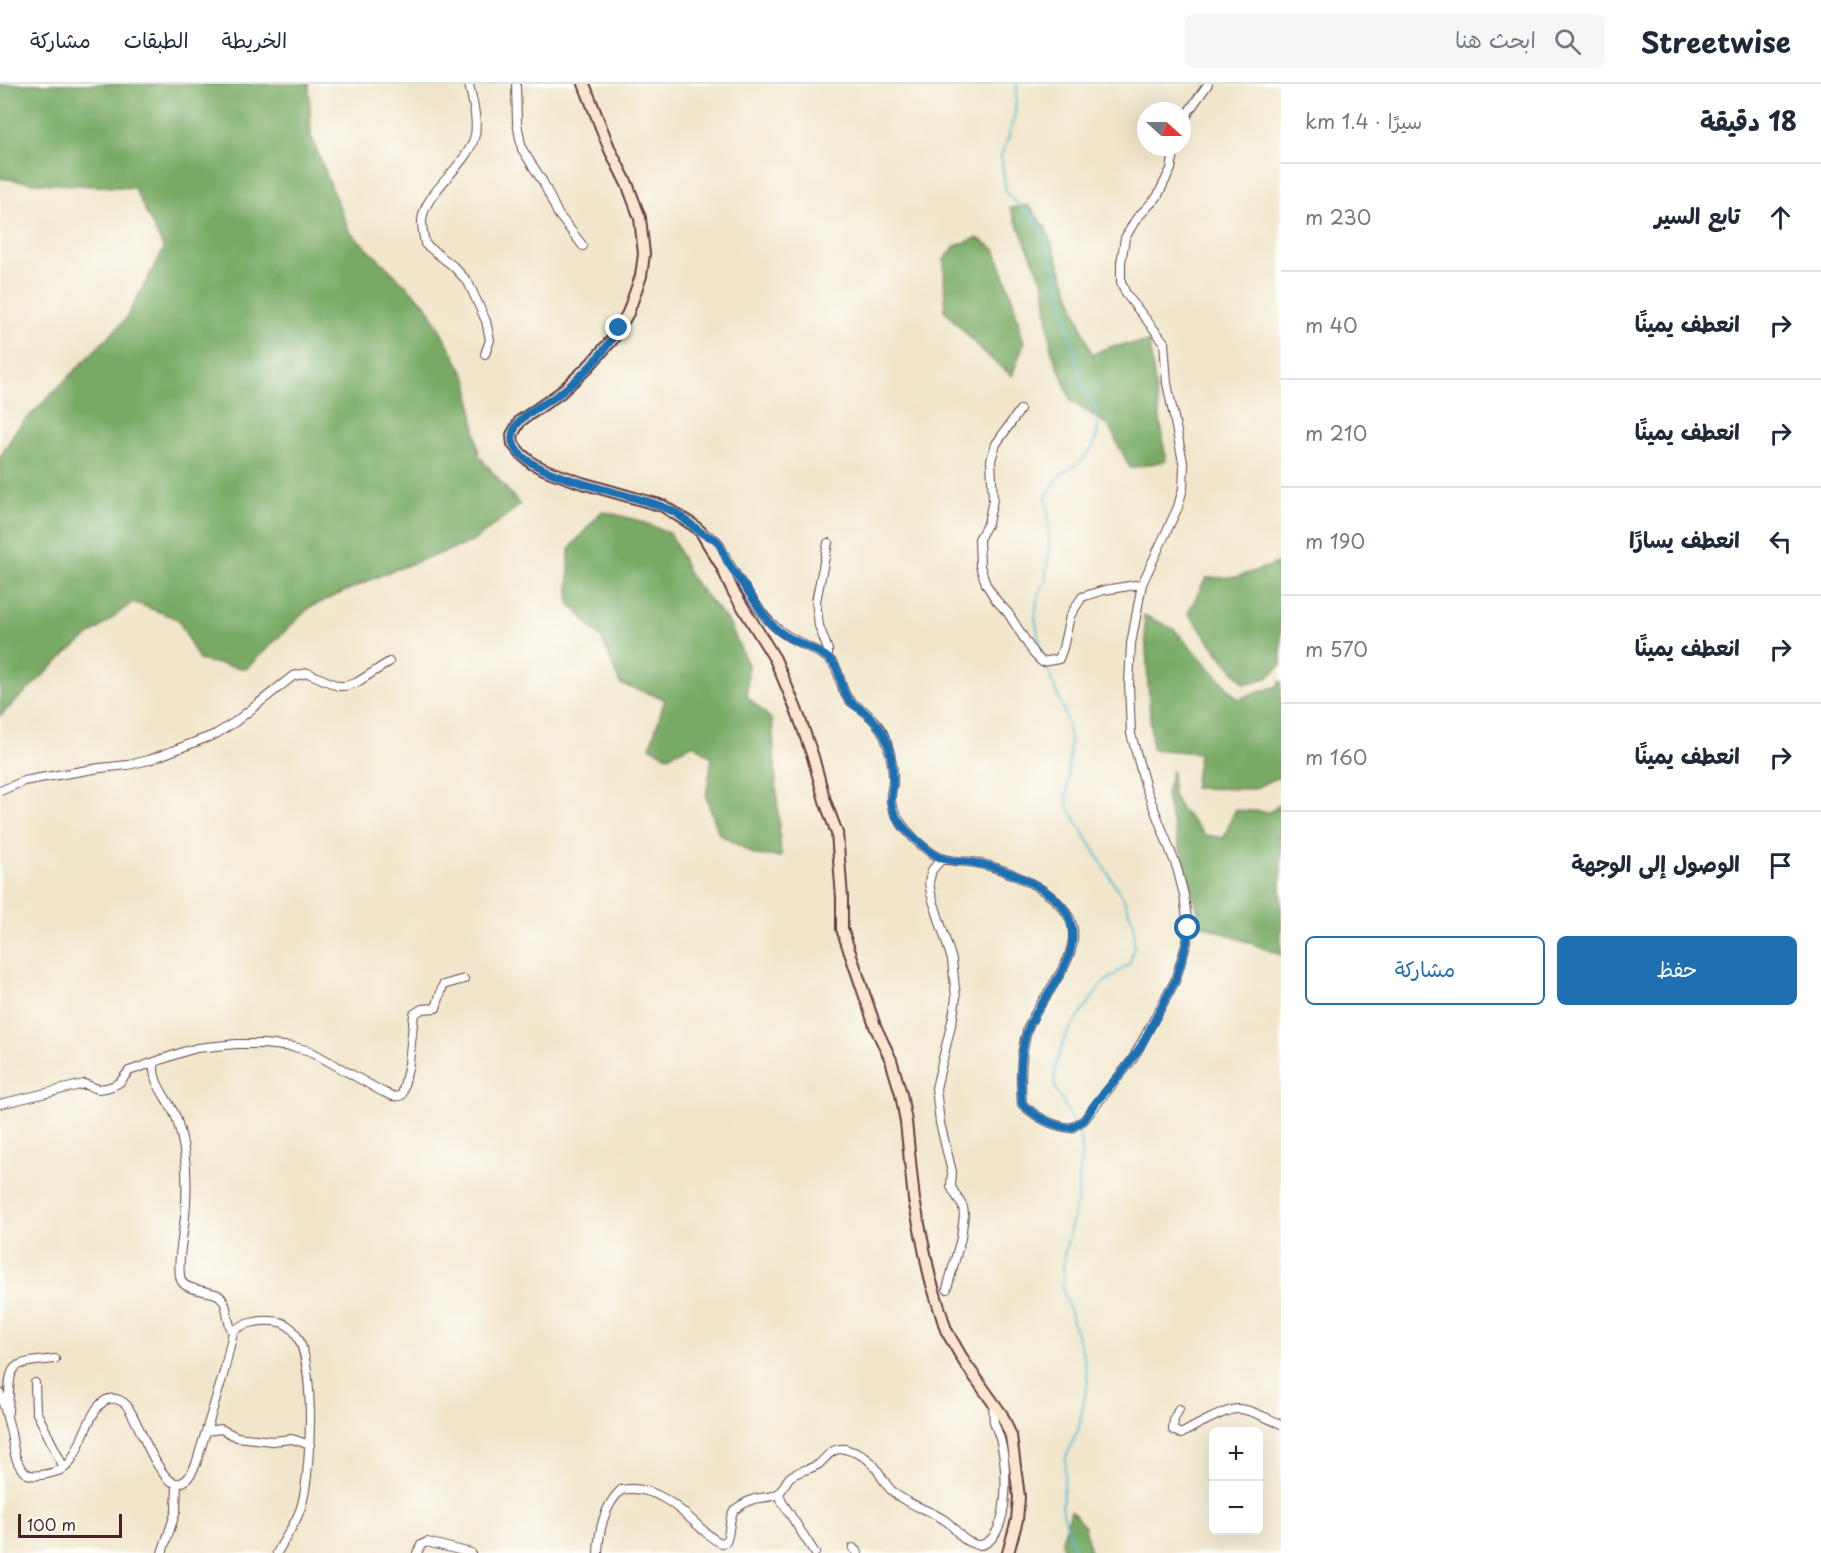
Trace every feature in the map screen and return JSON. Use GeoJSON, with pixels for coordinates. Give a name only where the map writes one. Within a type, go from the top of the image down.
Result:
{"type":"FeatureCollection","features":[{"type":"Feature","properties":{"kind":"main road"},"geometry":{"type":"LineString","coordinates":[[584,84],[640,218],[644,254],[641,276],[628,313],[612,339],[587,368],[560,393],[520,421],[514,428],[513,444],[521,454],[538,467],[582,483],[663,506],[688,520],[701,532],[737,598],[775,659],[798,714],[837,833],[842,929],[875,1026],[891,1060],[901,1094],[914,1200],[930,1278],[946,1330],[965,1363],[1002,1415],[1011,1436],[1018,1487],[1017,1520],[1008,1553]]}},
{"type":"Feature","properties":{"kind":"street"},"geometry":{"type":"LineString","coordinates":[[469,84],[475,135],[456,168],[435,193],[422,220],[424,244],[453,266],[468,282],[486,321],[490,340],[485,354]]}},
{"type":"Feature","properties":{"kind":"street"},"geometry":{"type":"LineString","coordinates":[[516,84],[517,123],[522,149],[543,182],[558,214],[583,246]]}},
{"type":"Feature","properties":{"kind":"street"},"geometry":{"type":"LineString","coordinates":[[1191,108],[1208,84]]}},
{"type":"Feature","properties":{"kind":"street"},"geometry":{"type":"LineString","coordinates":[[701,532],[716,540],[729,564],[773,627],[828,658],[837,668],[849,700],[883,732],[892,765],[893,782],[890,802],[896,816],[914,837],[942,859],[978,863],[1022,879],[1043,890],[1069,917],[1073,929],[1072,945],[1054,986],[1029,1026],[1022,1053],[1020,1080],[1022,1104],[1036,1117],[1055,1125],[1071,1128],[1084,1120],[1141,1046],[1175,981],[1187,942],[1188,928],[1184,895],[1177,868],[1146,788],[1131,734],[1129,684],[1131,644],[1142,584],[1178,507],[1183,488],[1184,467],[1167,383],[1164,342],[1126,294],[1121,282],[1125,237],[1136,219],[1157,196],[1171,169],[1173,156]]}},
{"type":"Feature","properties":{"kind":"street"},"geometry":{"type":"LineString","coordinates":[[1020,410],[996,444],[991,460],[993,500],[988,523],[979,539],[980,566],[986,585],[996,600],[1008,613],[1034,654],[1042,662],[1059,659],[1070,616],[1082,597],[1104,590],[1142,584]]}},
{"type":"Feature","properties":{"kind":"street"},"geometry":{"type":"LineString","coordinates":[[828,543],[816,601],[819,626],[828,650],[828,658]]}},
{"type":"Feature","properties":{"kind":"street"},"geometry":{"type":"LineString","coordinates":[[0,791],[32,779],[149,760],[216,734],[235,722],[293,676],[308,673],[338,686],[344,686],[356,682],[389,662]]}},
{"type":"Feature","properties":{"kind":"street"},"geometry":{"type":"LineString","coordinates":[[942,859],[933,870],[929,882],[952,960],[956,997],[936,1088],[940,1123],[952,1172],[951,1187],[963,1207],[964,1215],[961,1238],[947,1290]]}},
{"type":"Feature","properties":{"kind":"street"},"geometry":{"type":"LineString","coordinates":[[0,1104],[84,1084],[98,1089],[106,1088],[120,1082],[129,1071],[197,1048],[215,1045],[263,1044],[294,1047],[310,1052],[381,1091],[393,1096],[402,1095],[409,1063],[414,1014],[436,1008],[442,985],[464,979]]}},
{"type":"Feature","properties":{"kind":"street"},"geometry":{"type":"LineString","coordinates":[[155,1062],[152,1070],[176,1117],[185,1155],[186,1216],[180,1265],[181,1280],[185,1285],[220,1297],[225,1303],[233,1332]]}},
{"type":"Feature","properties":{"kind":"street"},"geometry":{"type":"LineString","coordinates":[[0,1393],[16,1456],[22,1470],[33,1476],[64,1468],[72,1460],[79,1447],[95,1409],[106,1399],[116,1398],[128,1405],[160,1471],[169,1480],[177,1483],[183,1482],[192,1472],[206,1431],[224,1372],[233,1332],[238,1327],[261,1321],[278,1321],[285,1324],[294,1331],[302,1349],[310,1410],[310,1445],[307,1479],[301,1506],[277,1553]]}},
{"type":"Feature","properties":{"kind":"street"},"geometry":{"type":"LineString","coordinates":[[7,1419],[10,1375],[14,1368],[24,1362],[55,1359]]}},
{"type":"Feature","properties":{"kind":"street"},"geometry":{"type":"LineString","coordinates":[[35,1383],[36,1411],[64,1468]]}},
{"type":"Feature","properties":{"kind":"street"},"geometry":{"type":"LineString","coordinates":[[598,1553],[600,1526],[621,1490],[648,1492],[667,1499],[714,1539],[722,1543],[728,1539],[729,1523],[734,1510],[754,1499],[779,1493],[789,1478],[818,1465],[838,1448],[866,1457],[873,1463],[884,1482],[902,1499],[942,1518],[958,1535],[969,1543],[980,1546],[994,1536],[998,1528],[1005,1489],[1004,1458],[994,1421],[993,1403]]}},
{"type":"Feature","properties":{"kind":"street"},"geometry":{"type":"LineString","coordinates":[[1179,1409],[1174,1419],[1173,1430],[1181,1434],[1193,1426],[1236,1409],[1251,1412],[1281,1424]]}},
{"type":"Feature","properties":{"kind":"street"},"geometry":{"type":"LineString","coordinates":[[206,1431],[221,1430],[237,1437],[272,1441],[292,1439],[310,1445]]}},
{"type":"Feature","properties":{"kind":"street"},"geometry":{"type":"LineString","coordinates":[[162,1553],[176,1511],[177,1483]]}},
{"type":"Feature","properties":{"kind":"street"},"geometry":{"type":"LineString","coordinates":[[779,1493],[782,1502],[815,1553]]}},
{"type":"Feature","properties":{"kind":"street"},"geometry":{"type":"LineString","coordinates":[[417,1553],[421,1545],[426,1542],[471,1553]]}},
{"type":"Feature","properties":{"kind":"green space"},"geometry":{"type":"Polygon","coordinates":[[[0,84],[309,84],[311,136],[349,231],[427,306],[468,381],[479,456],[520,505],[472,542],[386,573],[310,607],[246,669],[199,660],[178,619],[133,602],[67,653],[0,716],[0,458],[16,430],[125,320],[164,249],[134,188],[36,183],[0,178],[0,84]]]}},
{"type":"Feature","properties":{"kind":"green space"},"geometry":{"type":"Polygon","coordinates":[[[1028,205],[1046,228],[1092,355],[1108,347],[1149,342],[1166,461],[1130,468],[1108,425],[1071,401],[1051,349],[1044,284],[1010,208],[1028,205]]]}},
{"type":"Feature","properties":{"kind":"green space"},"geometry":{"type":"Polygon","coordinates":[[[977,238],[995,249],[1011,294],[1024,343],[1012,376],[985,354],[945,311],[944,260],[955,246],[977,238]]]}},
{"type":"Feature","properties":{"kind":"green space"},"geometry":{"type":"Polygon","coordinates":[[[602,511],[640,521],[671,534],[691,578],[729,623],[748,665],[747,696],[772,720],[781,857],[755,855],[719,834],[706,797],[712,758],[694,744],[668,756],[650,747],[665,699],[620,684],[603,640],[569,603],[569,549],[602,511]]]}},
{"type":"Feature","properties":{"kind":"green space"},"geometry":{"type":"Polygon","coordinates":[[[1281,562],[1281,665],[1267,678],[1245,684],[1188,613],[1206,578],[1237,577],[1281,562]]]}},
{"type":"Feature","properties":{"kind":"green space"},"geometry":{"type":"Polygon","coordinates":[[[1144,615],[1174,629],[1238,699],[1277,686],[1281,681],[1281,776],[1253,789],[1194,788],[1199,753],[1152,749],[1144,615]]]}},
{"type":"Feature","properties":{"kind":"green space"},"geometry":{"type":"Polygon","coordinates":[[[1172,770],[1173,795],[1181,809],[1205,835],[1224,838],[1235,810],[1269,812],[1281,804],[1281,955],[1202,925],[1168,807],[1166,794],[1172,770]]]}},
{"type":"Feature","properties":{"kind":"green space"},"geometry":{"type":"Polygon","coordinates":[[[1071,1511],[1085,1526],[1090,1553],[1063,1553],[1062,1540],[1071,1511]]]}},
{"type":"Feature","properties":{"kind":"waterway"},"geometry":{"type":"LineString","coordinates":[[1017,84],[1015,114],[1001,155],[1006,193],[1035,219],[1043,234],[1061,290],[1081,383],[1096,410],[1098,432],[1093,447],[1081,461],[1058,477],[1046,496],[1049,518],[1049,554],[1045,582],[1038,596],[1035,617],[1040,645],[1064,711],[1070,737],[1067,805],[1124,900],[1134,924],[1134,946],[1130,963],[1102,984],[1066,1035],[1056,1063],[1054,1084],[1079,1134],[1082,1145],[1078,1197],[1064,1255],[1062,1287],[1084,1357],[1088,1381],[1079,1427],[1066,1457],[1062,1508],[1075,1553]]}},
{"type":"Feature","properties":{"kind":"route"},"geometry":{"type":"LineString","coordinates":[[619,328],[605,350],[587,368],[560,393],[520,421],[514,428],[513,444],[521,454],[538,467],[582,483],[663,506],[716,540],[729,564],[773,627],[828,658],[837,668],[849,700],[883,732],[892,765],[893,782],[890,802],[903,826],[942,859],[978,863],[1022,879],[1043,890],[1069,917],[1073,929],[1072,945],[1054,986],[1029,1026],[1022,1053],[1020,1080],[1022,1104],[1036,1117],[1055,1125],[1071,1128],[1084,1120],[1141,1046],[1181,966],[1188,928]]}}]}
